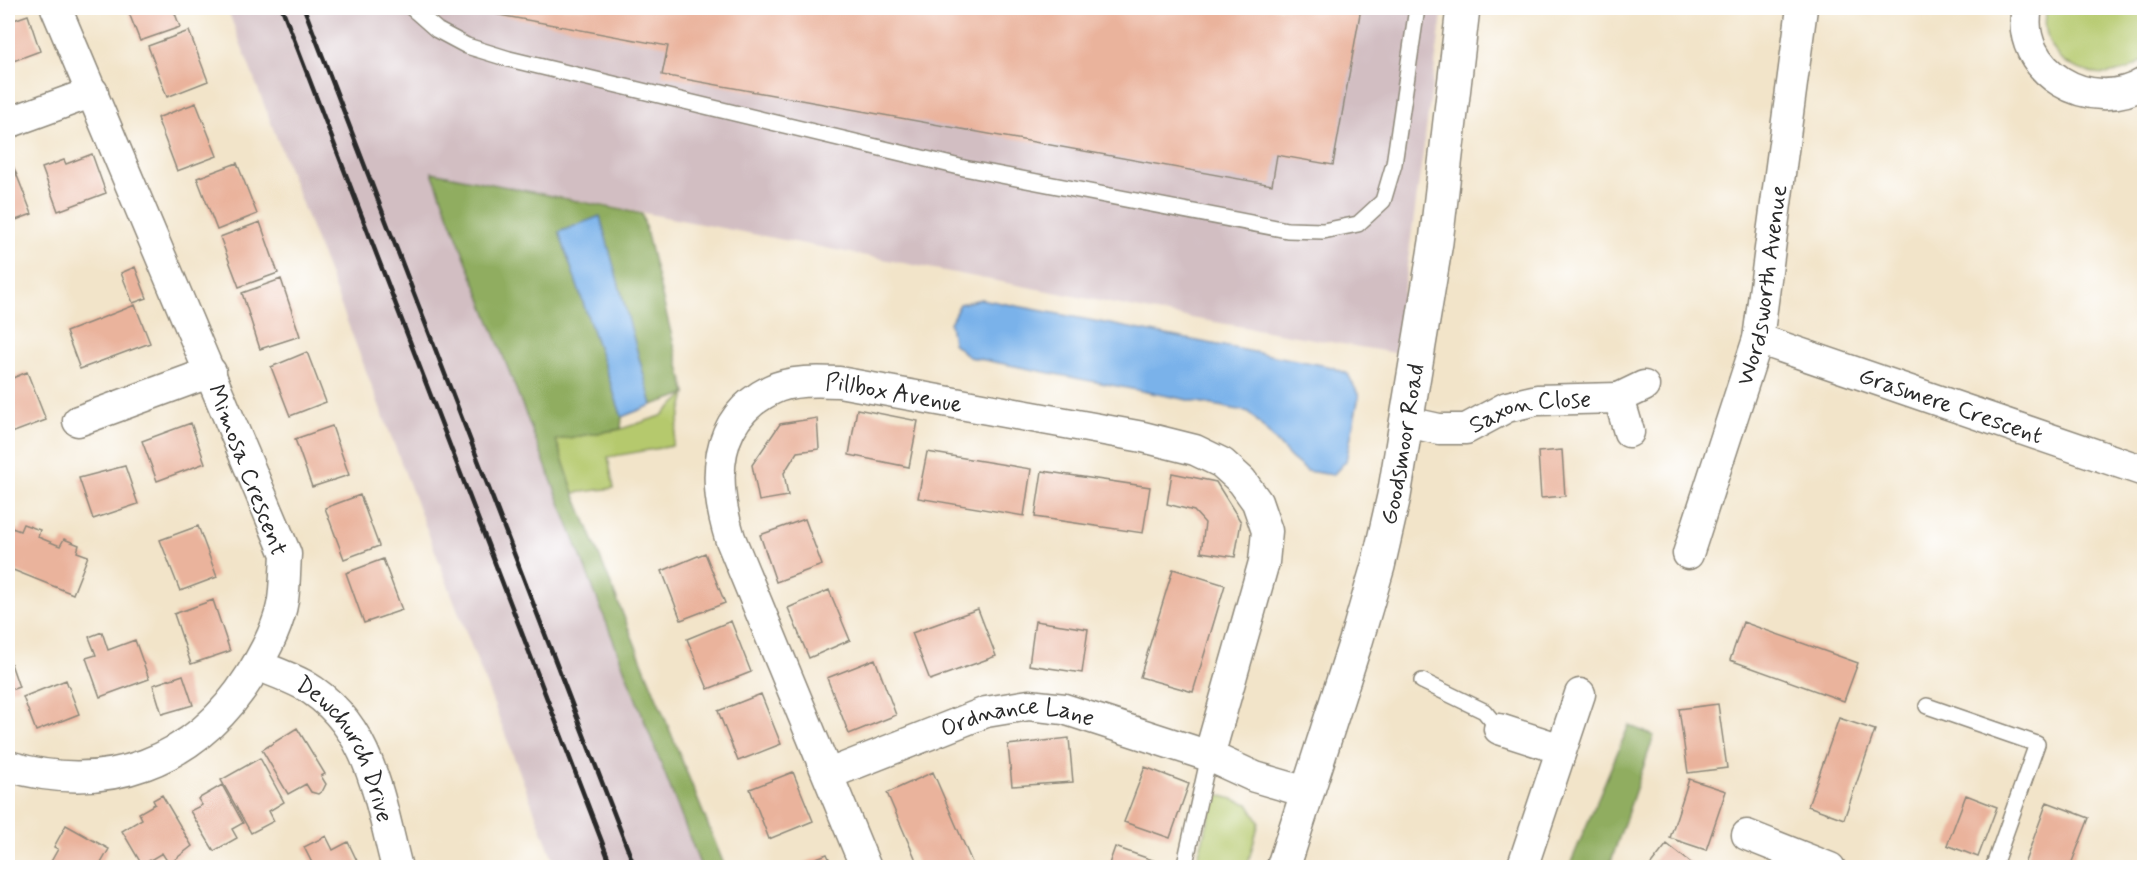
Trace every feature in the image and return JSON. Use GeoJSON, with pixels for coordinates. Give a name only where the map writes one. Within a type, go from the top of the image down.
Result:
{"type":"FeatureCollection","features":[{"type":"Feature","properties":{"kind":"street","name":"Mimosa Crescent"},"geometry":{"type":"LineString","coordinates":[[8,768],[77,777],[113,775],[141,766],[177,750],[223,714],[257,665],[272,633],[282,602],[286,555],[56,8]]}},
{"type":"Feature","properties":{"kind":"street","name":"Goodsmoor Road"},"geometry":{"type":"LineString","coordinates":[[1283,867],[1378,566],[1407,422],[1436,242],[1463,8]]}},
{"type":"Feature","properties":{"kind":"street","name":"Wordsworth Avenue"},"geometry":{"type":"LineString","coordinates":[[1688,554],[1758,339],[1802,8]]}},
{"type":"Feature","properties":{"kind":"street"},"geometry":{"type":"LineString","coordinates":[[2027,8],[2029,38],[2040,62],[2058,81],[2081,92],[2108,96],[2133,90],[2145,83]]}},
{"type":"Feature","properties":{"kind":"street"},"geometry":{"type":"LineString","coordinates":[[8,123],[93,92]]}},
{"type":"Feature","properties":{"kind":"street","name":"Grasmere Crescent"},"geometry":{"type":"LineString","coordinates":[[1758,339],[2145,471]]}},
{"type":"Feature","properties":{"kind":"street"},"geometry":{"type":"LineString","coordinates":[[78,421],[211,372]]}},
{"type":"Feature","properties":{"kind":"street","name":"Pillbox Avenue"},"geometry":{"type":"LineString","coordinates":[[866,867],[730,538],[720,505],[718,472],[727,435],[744,408],[772,389],[811,381],[850,383],[1143,437],[1195,450],[1222,463],[1242,481],[1257,502],[1267,531],[1264,562],[1209,756]]}},
{"type":"Feature","properties":{"kind":"street","name":"Saxon Close"},"geometry":{"type":"LineString","coordinates":[[1407,422],[1439,429],[1466,429],[1507,407],[1537,400],[1632,392],[1629,432]]}},
{"type":"Feature","properties":{"kind":"street","name":"Dewchurch Drive"},"geometry":{"type":"LineString","coordinates":[[257,665],[303,685],[329,703],[356,735],[369,762],[397,867]]}},
{"type":"Feature","properties":{"kind":"street"},"geometry":{"type":"LineString","coordinates":[[1522,867],[1580,694]]}},
{"type":"Feature","properties":{"kind":"street","name":"Ordnance Lane"},"geometry":{"type":"LineString","coordinates":[[829,774],[986,711],[1029,705],[1064,709],[1209,756],[1255,777],[1306,792]]}},
{"type":"Feature","properties":{"kind":"street"},"geometry":{"type":"LineString","coordinates":[[1499,729],[1562,749]]}},
{"type":"Feature","properties":{"kind":"street"},"geometry":{"type":"LineString","coordinates":[[1747,835],[1830,867]]}},
{"type":"Feature","properties":{"kind":"lane"},"geometry":{"type":"LineString","coordinates":[[412,8],[437,30],[467,46],[611,84],[964,168],[1287,230],[1323,231],[1358,225],[1383,201],[1394,165],[1417,8]]}},
{"type":"Feature","properties":{"kind":"lane"},"geometry":{"type":"LineString","coordinates":[[1422,681],[1484,711],[1499,729]]}},
{"type":"Feature","properties":{"kind":"lane"},"geometry":{"type":"LineString","coordinates":[[1927,706],[2037,744],[1993,867]]}},
{"type":"Feature","properties":{"kind":"lane"},"geometry":{"type":"LineString","coordinates":[[1184,867],[1209,756]]}},
{"type":"Feature","properties":{"kind":"shaded area"},"geometry":{"type":"Polygon","coordinates":[[[227,8],[1443,8],[1395,353],[1156,312],[433,172],[701,867],[556,867],[227,8]]]}},
{"type":"Feature","properties":{"kind":"green space"},"geometry":{"type":"Polygon","coordinates":[[[2047,8],[2144,8],[2144,60],[2127,69],[2109,73],[2091,73],[2074,67],[2061,58],[2051,45],[2046,28],[2047,8]]]}},
{"type":"Feature","properties":{"kind":"green space"},"geometry":{"type":"Polygon","coordinates":[[[432,172],[642,214],[686,394],[652,405],[600,217],[559,232],[622,417],[621,429],[556,440],[574,493],[725,867],[701,867],[432,172]]]}},
{"type":"Feature","properties":{"kind":"green space"},"geometry":{"type":"Polygon","coordinates":[[[686,394],[672,446],[608,457],[614,488],[574,493],[555,440],[621,429],[661,416],[686,394]]]}},
{"type":"Feature","properties":{"kind":"green space"},"geometry":{"type":"Polygon","coordinates":[[[1629,725],[1654,736],[1609,867],[1569,867],[1629,725]]]}},
{"type":"Feature","properties":{"kind":"green space"},"geometry":{"type":"Polygon","coordinates":[[[1216,794],[1248,804],[1259,822],[1247,867],[1195,867],[1216,794]]]}},
{"type":"Feature","properties":{"kind":"water"},"geometry":{"type":"Polygon","coordinates":[[[600,216],[652,405],[622,417],[559,232],[600,216]]]}},
{"type":"Feature","properties":{"kind":"water"},"geometry":{"type":"Polygon","coordinates":[[[981,299],[1332,367],[1348,374],[1359,396],[1346,461],[1333,475],[1307,471],[1291,458],[1249,412],[969,357],[953,343],[950,323],[960,304],[981,299]]]}},
{"type":"Feature","properties":{"kind":"building"},"geometry":{"type":"Polygon","coordinates":[[[127,8],[173,8],[180,27],[140,41],[127,8]]]}},
{"type":"Feature","properties":{"kind":"building"},"geometry":{"type":"Polygon","coordinates":[[[462,8],[1361,8],[1333,165],[1277,155],[1272,185],[662,75],[668,46],[462,8]]]}},
{"type":"Feature","properties":{"kind":"building"},"geometry":{"type":"Polygon","coordinates":[[[28,15],[40,51],[8,63],[8,22],[28,15]]]}},
{"type":"Feature","properties":{"kind":"building"},"geometry":{"type":"Polygon","coordinates":[[[189,31],[208,81],[167,97],[148,46],[189,31]]]}},
{"type":"Feature","properties":{"kind":"building"},"geometry":{"type":"Polygon","coordinates":[[[196,103],[217,156],[177,171],[157,118],[196,103]]]}},
{"type":"Feature","properties":{"kind":"building"},"geometry":{"type":"Polygon","coordinates":[[[92,154],[106,193],[58,211],[42,168],[64,160],[66,164],[92,154]]]}},
{"type":"Feature","properties":{"kind":"building"},"geometry":{"type":"Polygon","coordinates":[[[237,163],[257,214],[217,230],[197,178],[237,163]]]}},
{"type":"Feature","properties":{"kind":"building"},"geometry":{"type":"Polygon","coordinates":[[[14,168],[32,214],[8,223],[8,171],[14,168]]]}},
{"type":"Feature","properties":{"kind":"building"},"geometry":{"type":"Polygon","coordinates":[[[260,222],[278,273],[239,287],[220,237],[260,222]]]}},
{"type":"Feature","properties":{"kind":"building"},"geometry":{"type":"Polygon","coordinates":[[[135,267],[147,298],[133,303],[121,273],[135,267]]]}},
{"type":"Feature","properties":{"kind":"building"},"geometry":{"type":"Polygon","coordinates":[[[281,279],[300,336],[260,349],[242,293],[281,279]]]}},
{"type":"Feature","properties":{"kind":"building"},"geometry":{"type":"Polygon","coordinates":[[[135,305],[150,343],[80,369],[66,332],[135,305]]]}},
{"type":"Feature","properties":{"kind":"building"},"geometry":{"type":"Polygon","coordinates":[[[307,352],[326,402],[290,416],[271,367],[307,352]]]}},
{"type":"Feature","properties":{"kind":"building"},"geometry":{"type":"Polygon","coordinates":[[[27,372],[46,420],[9,434],[8,380],[27,372]]]}},
{"type":"Feature","properties":{"kind":"building"},"geometry":{"type":"Polygon","coordinates":[[[857,409],[918,421],[909,467],[849,455],[857,409]]]}},
{"type":"Feature","properties":{"kind":"building"},"geometry":{"type":"Polygon","coordinates":[[[817,418],[819,449],[797,452],[784,473],[788,496],[759,501],[752,465],[780,424],[817,418]]]}},
{"type":"Feature","properties":{"kind":"building"},"geometry":{"type":"Polygon","coordinates":[[[191,423],[205,463],[157,481],[142,441],[191,423]]]}},
{"type":"Feature","properties":{"kind":"building"},"geometry":{"type":"Polygon","coordinates":[[[332,426],[349,475],[312,487],[295,439],[332,426]]]}},
{"type":"Feature","properties":{"kind":"building"},"geometry":{"type":"Polygon","coordinates":[[[1562,450],[1565,496],[1541,498],[1538,452],[1562,450]]]}},
{"type":"Feature","properties":{"kind":"building"},"geometry":{"type":"Polygon","coordinates":[[[927,452],[1031,469],[1024,516],[918,498],[927,452]]]}},
{"type":"Feature","properties":{"kind":"building"},"geometry":{"type":"Polygon","coordinates":[[[125,466],[138,504],[93,519],[79,478],[125,466]]]}},
{"type":"Feature","properties":{"kind":"building"},"geometry":{"type":"Polygon","coordinates":[[[1042,471],[1150,487],[1143,533],[1035,517],[1042,471]]]}},
{"type":"Feature","properties":{"kind":"building"},"geometry":{"type":"Polygon","coordinates":[[[1172,473],[1216,482],[1241,522],[1235,557],[1201,552],[1205,523],[1194,511],[1167,504],[1172,473]]]}},
{"type":"Feature","properties":{"kind":"building"},"geometry":{"type":"Polygon","coordinates":[[[360,495],[379,546],[344,559],[325,508],[360,495]]]}},
{"type":"Feature","properties":{"kind":"building"},"geometry":{"type":"Polygon","coordinates":[[[805,519],[822,565],[776,582],[760,535],[805,519]]]}},
{"type":"Feature","properties":{"kind":"building"},"geometry":{"type":"Polygon","coordinates":[[[23,524],[40,530],[38,537],[60,546],[64,539],[79,545],[77,552],[88,556],[73,594],[8,568],[8,540],[12,528],[20,531],[23,524]]]}},
{"type":"Feature","properties":{"kind":"building"},"geometry":{"type":"Polygon","coordinates":[[[198,526],[217,577],[180,591],[160,540],[198,526]]]}},
{"type":"Feature","properties":{"kind":"building"},"geometry":{"type":"Polygon","coordinates":[[[705,553],[725,603],[681,620],[662,571],[705,553]]]}},
{"type":"Feature","properties":{"kind":"building"},"geometry":{"type":"Polygon","coordinates":[[[383,559],[402,610],[364,623],[346,573],[383,559]]]}},
{"type":"Feature","properties":{"kind":"building"},"geometry":{"type":"Polygon","coordinates":[[[1173,569],[1225,585],[1193,692],[1140,677],[1173,569]]]}},
{"type":"Feature","properties":{"kind":"building"},"geometry":{"type":"Polygon","coordinates":[[[829,590],[850,640],[809,658],[788,608],[829,590]]]}},
{"type":"Feature","properties":{"kind":"building"},"geometry":{"type":"Polygon","coordinates":[[[213,600],[230,651],[191,664],[174,614],[213,600]]]}},
{"type":"Feature","properties":{"kind":"building"},"geometry":{"type":"Polygon","coordinates":[[[978,609],[996,656],[930,680],[912,633],[978,609]]]}},
{"type":"Feature","properties":{"kind":"building"},"geometry":{"type":"Polygon","coordinates":[[[731,621],[751,672],[708,689],[687,639],[731,621]]]}},
{"type":"Feature","properties":{"kind":"building"},"geometry":{"type":"Polygon","coordinates":[[[1035,621],[1088,629],[1082,673],[1029,665],[1035,621]]]}},
{"type":"Feature","properties":{"kind":"building"},"geometry":{"type":"Polygon","coordinates":[[[1743,622],[1858,663],[1844,701],[1730,660],[1743,622]]]}},
{"type":"Feature","properties":{"kind":"building"},"geometry":{"type":"Polygon","coordinates":[[[102,632],[108,650],[135,640],[149,679],[100,697],[86,658],[96,655],[89,637],[102,632]]]}},
{"type":"Feature","properties":{"kind":"building"},"geometry":{"type":"Polygon","coordinates":[[[8,655],[19,687],[8,691],[8,655]]]}},
{"type":"Feature","properties":{"kind":"building"},"geometry":{"type":"Polygon","coordinates":[[[875,659],[896,715],[849,734],[827,678],[875,659]]]}},
{"type":"Feature","properties":{"kind":"building"},"geometry":{"type":"Polygon","coordinates":[[[183,675],[193,705],[162,714],[153,685],[183,675]]]}},
{"type":"Feature","properties":{"kind":"building"},"geometry":{"type":"Polygon","coordinates":[[[66,680],[79,714],[36,731],[23,697],[66,680]]]}},
{"type":"Feature","properties":{"kind":"building"},"geometry":{"type":"Polygon","coordinates":[[[761,694],[781,744],[738,761],[718,711],[761,694]]]}},
{"type":"Feature","properties":{"kind":"building"},"geometry":{"type":"Polygon","coordinates":[[[1718,704],[1727,768],[1688,773],[1679,709],[1718,704]]]}},
{"type":"Feature","properties":{"kind":"building"},"geometry":{"type":"Polygon","coordinates":[[[1839,718],[1875,730],[1844,819],[1808,806],[1839,718]]]}},
{"type":"Feature","properties":{"kind":"building"},"geometry":{"type":"Polygon","coordinates":[[[297,728],[325,774],[321,776],[326,784],[318,794],[311,792],[306,784],[288,794],[262,750],[297,728]]]}},
{"type":"Feature","properties":{"kind":"building"},"geometry":{"type":"Polygon","coordinates":[[[1069,738],[1073,782],[1012,786],[1008,745],[1069,738]]]}},
{"type":"Feature","properties":{"kind":"building"},"geometry":{"type":"Polygon","coordinates":[[[260,758],[284,802],[269,811],[274,821],[251,833],[221,780],[260,758]]]}},
{"type":"Feature","properties":{"kind":"building"},"geometry":{"type":"Polygon","coordinates":[[[1145,767],[1189,784],[1170,838],[1124,822],[1145,767]]]}},
{"type":"Feature","properties":{"kind":"building"},"geometry":{"type":"Polygon","coordinates":[[[793,772],[813,821],[769,839],[750,789],[793,772]]]}},
{"type":"Feature","properties":{"kind":"building"},"geometry":{"type":"Polygon","coordinates":[[[933,772],[974,867],[919,867],[887,793],[933,772]]]}},
{"type":"Feature","properties":{"kind":"building"},"geometry":{"type":"Polygon","coordinates":[[[1689,779],[1726,791],[1706,850],[1670,838],[1689,779]]]}},
{"type":"Feature","properties":{"kind":"building"},"geometry":{"type":"Polygon","coordinates":[[[222,785],[243,823],[232,829],[237,838],[214,851],[190,811],[202,805],[198,799],[222,785]]]}},
{"type":"Feature","properties":{"kind":"building"},"geometry":{"type":"Polygon","coordinates":[[[162,795],[192,846],[169,864],[162,853],[142,865],[122,831],[142,819],[139,813],[155,804],[153,800],[162,795]]]}},
{"type":"Feature","properties":{"kind":"building"},"geometry":{"type":"Polygon","coordinates":[[[1966,795],[1997,807],[1978,857],[1947,845],[1966,795]]]}},
{"type":"Feature","properties":{"kind":"building"},"geometry":{"type":"Polygon","coordinates":[[[2047,802],[2089,818],[2070,867],[2023,867],[2047,802]]]}},
{"type":"Feature","properties":{"kind":"building"},"geometry":{"type":"Polygon","coordinates":[[[66,825],[109,849],[100,865],[104,867],[48,867],[58,849],[54,847],[66,825]]]}},
{"type":"Feature","properties":{"kind":"building"},"geometry":{"type":"Polygon","coordinates":[[[326,836],[333,850],[348,842],[358,863],[356,867],[314,867],[304,847],[326,836]]]}},
{"type":"Feature","properties":{"kind":"building"},"geometry":{"type":"Polygon","coordinates":[[[1667,844],[1696,867],[1649,867],[1667,844]]]}},
{"type":"Feature","properties":{"kind":"building"},"geometry":{"type":"Polygon","coordinates":[[[1115,847],[1161,863],[1159,867],[1108,867],[1115,847]]]}},
{"type":"Feature","properties":{"kind":"building"},"geometry":{"type":"Polygon","coordinates":[[[827,854],[833,867],[793,867],[827,854]]]}},
{"type":"Feature","properties":{"kind":"railway"},"geometry":{"type":"LineString","coordinates":[[282,8],[612,868]]}},
{"type":"Feature","properties":{"kind":"railway"},"geometry":{"type":"LineString","coordinates":[[304,8],[635,868]]}}]}
